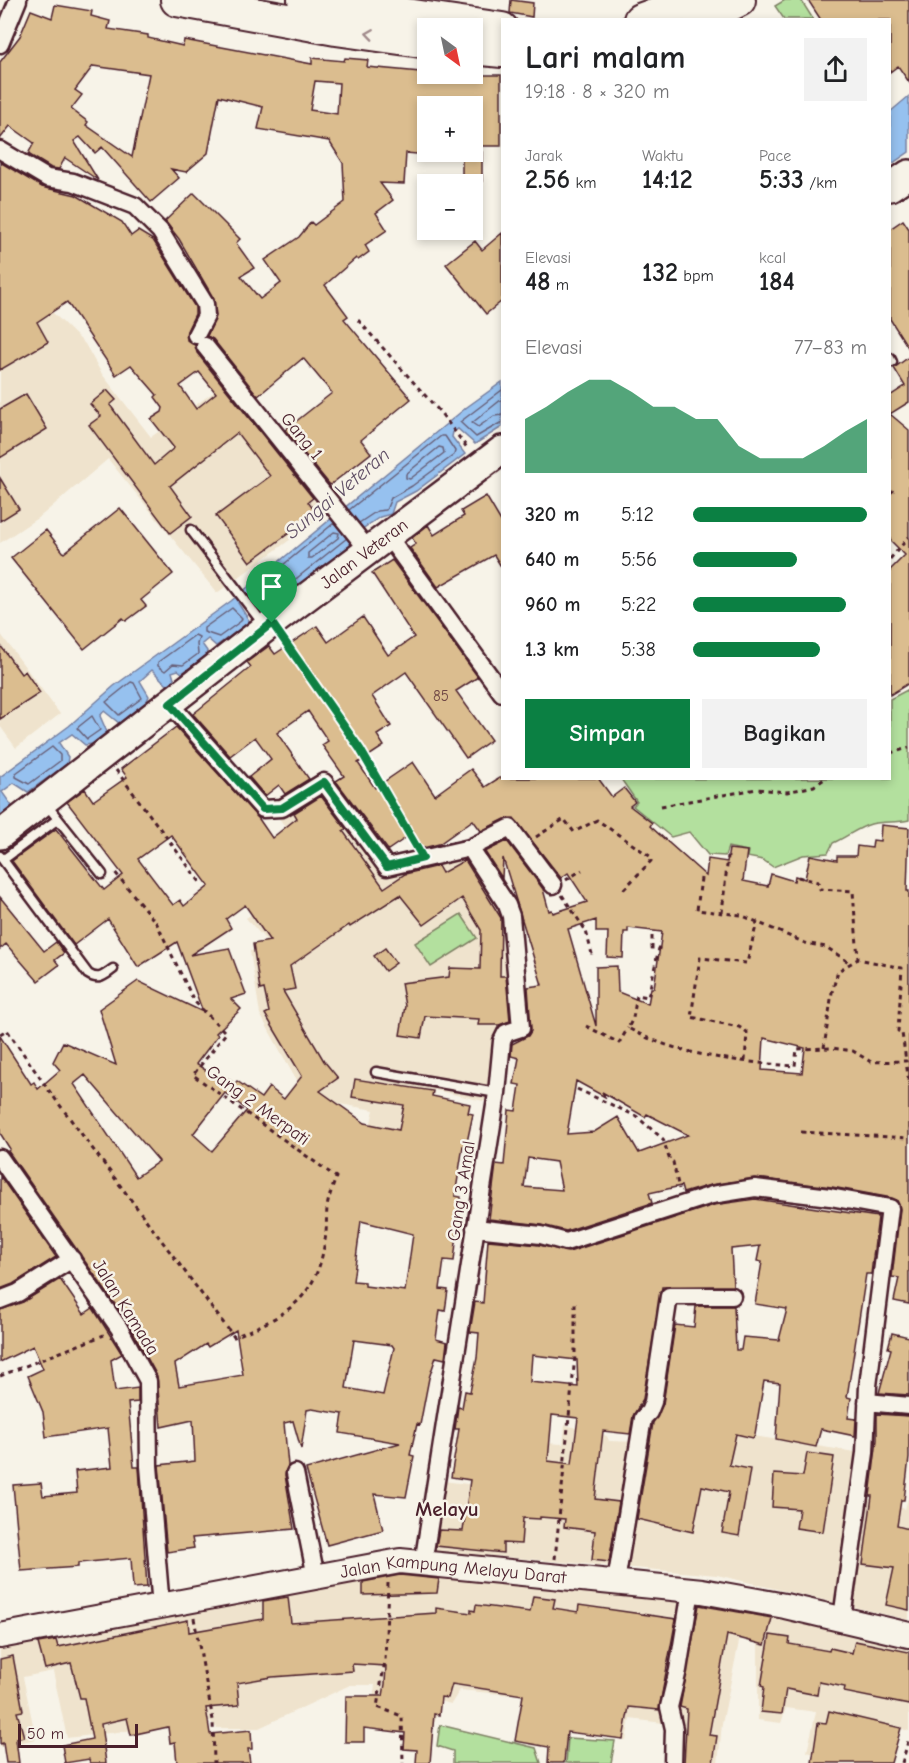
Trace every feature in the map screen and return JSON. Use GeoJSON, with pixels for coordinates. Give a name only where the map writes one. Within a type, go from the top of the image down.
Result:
{"type":"FeatureCollection","features":[{"type":"Feature","properties":{"kind":"highway"},"geometry":{"type":"LineString","coordinates":[[177,0],[336,29],[417,40]]}},
{"type":"Feature","properties":{"kind":"highway"},"geometry":{"type":"LineString","coordinates":[[304,0],[380,6],[501,29]]}},
{"type":"Feature","properties":{"kind":"highway"},"geometry":{"type":"LineString","coordinates":[[645,18],[694,0]]}},
{"type":"Feature","properties":{"kind":"highway"},"geometry":{"type":"LineString","coordinates":[[704,18],[739,0]]}},
{"type":"Feature","properties":{"kind":"highway"},"geometry":{"type":"LineString","coordinates":[[483,49],[501,51]]}},
{"type":"Feature","properties":{"kind":"main road"},"geometry":{"type":"LineString","coordinates":[[891,186],[909,174]]}},
{"type":"Feature","properties":{"kind":"main road","name":"Jalan Veteran"},"geometry":{"type":"LineString","coordinates":[[1,850],[51,811],[104,754],[170,704],[265,623],[372,542],[501,451]]}},
{"type":"Feature","properties":{"kind":"main road","name":"Jalan Kampung Melayu Darat"},"geometry":{"type":"LineString","coordinates":[[0,1636],[400,1561],[691,1590],[842,1618],[909,1635]]}},
{"type":"Feature","properties":{"kind":"street"},"geometry":{"type":"LineString","coordinates":[[0,44],[18,0]]}},
{"type":"Feature","properties":{"kind":"street","name":"Gang 1"},"geometry":{"type":"LineString","coordinates":[[0,150],[46,178],[73,182],[135,206],[160,231],[205,304],[206,316],[200,340],[336,508],[372,542],[501,692]]}},
{"type":"Feature","properties":{"kind":"street"},"geometry":{"type":"LineString","coordinates":[[170,704],[263,809],[282,808],[324,782],[387,867],[470,848],[506,829],[513,830],[553,885]]}},
{"type":"Feature","properties":{"kind":"street","name":"Gang 3 Amal"},"geometry":{"type":"LineString","coordinates":[[423,1563],[497,1093],[504,1035],[521,1028],[511,916],[507,905],[470,848]]}},
{"type":"Feature","properties":{"kind":"street","name":"Jalan Kamada"},"geometry":{"type":"LineString","coordinates":[[0,1158],[119,1328],[148,1380],[149,1466],[161,1607]]}},
{"type":"Feature","properties":{"kind":"street"},"geometry":{"type":"LineString","coordinates":[[475,1228],[541,1235],[566,1242],[734,1190],[755,1188],[830,1197],[890,1208],[867,1402],[865,1453],[842,1618]]}},
{"type":"Feature","properties":{"kind":"street"},"geometry":{"type":"LineString","coordinates":[[0,1300],[18,1293],[72,1259]]}},
{"type":"Feature","properties":{"kind":"street"},"geometry":{"type":"LineString","coordinates":[[616,1581],[643,1418],[649,1412],[653,1402],[669,1296],[732,1296]]}},
{"type":"Feature","properties":{"kind":"street"},"geometry":{"type":"LineString","coordinates":[[867,1402],[909,1406]]}},
{"type":"Feature","properties":{"kind":"street"},"geometry":{"type":"LineString","coordinates":[[296,1473],[316,1578]]}},
{"type":"Feature","properties":{"kind":"street"},"geometry":{"type":"LineString","coordinates":[[673,1763],[675,1730],[669,1707],[678,1670],[691,1590]]}},
{"type":"Feature","properties":{"kind":"lane"},"geometry":{"type":"LineString","coordinates":[[191,530],[265,623]]}},
{"type":"Feature","properties":{"kind":"lane"},"geometry":{"type":"LineString","coordinates":[[51,811],[102,874]]}},
{"type":"Feature","properties":{"kind":"lane"},"geometry":{"type":"LineString","coordinates":[[1,850],[88,974],[94,978],[101,978],[113,969]]}},
{"type":"Feature","properties":{"kind":"lane"},"geometry":{"type":"LineString","coordinates":[[376,1072],[497,1093]]}},
{"type":"Feature","properties":{"kind":"path"},"geometry":{"type":"LineString","coordinates":[[358,320],[455,432]]}},
{"type":"Feature","properties":{"kind":"path"},"geometry":{"type":"LineString","coordinates":[[891,492],[897,488]]}},
{"type":"Feature","properties":{"kind":"path"},"geometry":{"type":"LineString","coordinates":[[891,559],[909,537]]}},
{"type":"Feature","properties":{"kind":"path"},"geometry":{"type":"LineString","coordinates":[[265,623],[360,749],[423,858]]}},
{"type":"Feature","properties":{"kind":"path"},"geometry":{"type":"LineString","coordinates":[[891,753],[909,748]]}},
{"type":"Feature","properties":{"kind":"path"},"geometry":{"type":"LineString","coordinates":[[104,754],[200,882]]}},
{"type":"Feature","properties":{"kind":"path"},"geometry":{"type":"LineString","coordinates":[[661,806],[757,789],[787,792],[814,786],[823,780]]}},
{"type":"Feature","properties":{"kind":"path"},"geometry":{"type":"LineString","coordinates":[[524,845],[564,819],[574,832],[597,820],[651,857],[651,861],[622,891]]}},
{"type":"Feature","properties":{"kind":"path"},"geometry":{"type":"LineString","coordinates":[[722,913],[728,856]]}},
{"type":"Feature","properties":{"kind":"path","name":"Gang 2 Merpati"},"geometry":{"type":"LineString","coordinates":[[0,1034],[7,1030],[47,1088],[234,1337],[281,1316],[310,1289],[320,1271],[326,1239],[327,1206],[336,1177],[193,1075],[226,1033],[194,1001],[157,924],[112,868]]}},
{"type":"Feature","properties":{"kind":"path"},"geometry":{"type":"LineString","coordinates":[[798,877],[818,882],[820,889],[853,891],[858,960]]}},
{"type":"Feature","properties":{"kind":"path"},"geometry":{"type":"LineString","coordinates":[[701,878],[697,910],[741,915],[805,943],[826,947],[850,963]]}},
{"type":"Feature","properties":{"kind":"path"},"geometry":{"type":"LineString","coordinates":[[553,885],[586,930],[593,958]]}},
{"type":"Feature","properties":{"kind":"path"},"geometry":{"type":"LineString","coordinates":[[745,1061],[747,1032],[739,1027],[691,1017],[700,958],[747,963],[757,922]]}},
{"type":"Feature","properties":{"kind":"path"},"geometry":{"type":"LineString","coordinates":[[586,1026],[619,1043],[633,1018],[637,995],[648,997],[659,948],[652,948],[652,936]]}},
{"type":"Feature","properties":{"kind":"path"},"geometry":{"type":"LineString","coordinates":[[824,1048],[832,992],[838,971],[858,960],[902,968],[898,1031],[902,1032],[909,1084]]}},
{"type":"Feature","properties":{"kind":"path"},"geometry":{"type":"LineString","coordinates":[[628,1028],[673,1047],[745,1061],[795,1066],[797,1049],[824,1048],[853,1051],[872,1062],[906,1061]]}},
{"type":"Feature","properties":{"kind":"path"},"geometry":{"type":"LineString","coordinates":[[577,1089],[636,1116],[663,1139],[670,1161],[673,1162],[683,1205]]}},
{"type":"Feature","properties":{"kind":"path"},"geometry":{"type":"LineString","coordinates":[[801,1132],[909,1138]]}},
{"type":"Feature","properties":{"kind":"path"},"geometry":{"type":"LineString","coordinates":[[553,1575],[572,1390],[575,1300]]}},
{"type":"Feature","properties":{"kind":"path"},"geometry":{"type":"LineString","coordinates":[[0,1376],[31,1366],[119,1328]]}},
{"type":"Feature","properties":{"kind":"path"},"geometry":{"type":"LineString","coordinates":[[389,1563],[385,1661],[377,1707],[402,1716],[403,1763]]}},
{"type":"Feature","properties":{"kind":"path"},"geometry":{"type":"LineString","coordinates":[[191,1601],[213,1720],[214,1763]]}},
{"type":"Feature","properties":{"kind":"path"},"geometry":{"type":"LineString","coordinates":[[902,1763],[909,1738]]}},
{"type":"Feature","properties":{"kind":"shaded area"},"geometry":{"type":"Polygon","coordinates":[[[12,273],[85,344],[102,374],[151,437],[229,381],[328,512],[217,593],[108,459],[42,515],[0,543],[0,281],[12,273]]]}},
{"type":"Feature","properties":{"kind":"shaded area"},"geometry":{"type":"Polygon","coordinates":[[[0,633],[60,714],[16,748],[0,726],[0,633]]]}},
{"type":"Feature","properties":{"kind":"shaded area"},"geometry":{"type":"Polygon","coordinates":[[[324,786],[382,871],[472,854],[506,906],[515,1030],[488,1102],[434,1090],[424,1164],[362,1159],[374,1110],[306,1098],[260,1014],[250,951],[272,947],[246,918],[318,868],[277,816],[324,786]]]}},
{"type":"Feature","properties":{"kind":"shaded area"},"geometry":{"type":"Polygon","coordinates":[[[645,1412],[760,1437],[855,1452],[851,1494],[905,1509],[909,1495],[909,1620],[717,1575],[434,1551],[443,1481],[500,1488],[506,1441],[563,1444],[565,1425],[607,1436],[609,1441],[639,1442],[645,1412]]]}},
{"type":"Feature","properties":{"kind":"shaded area"},"geometry":{"type":"Polygon","coordinates":[[[428,1570],[739,1600],[909,1643],[909,1731],[884,1724],[851,1763],[807,1752],[816,1712],[786,1708],[781,1723],[758,1720],[758,1638],[740,1637],[722,1724],[718,1763],[674,1763],[672,1724],[630,1719],[626,1740],[594,1735],[602,1692],[512,1682],[511,1695],[460,1690],[451,1704],[439,1701],[435,1722],[378,1720],[372,1706],[375,1685],[350,1685],[259,1728],[217,1728],[210,1721],[67,1738],[53,1671],[23,1677],[36,1739],[0,1747],[0,1646],[362,1573],[428,1570]]]}},
{"type":"Feature","properties":{"kind":"green space"},"geometry":{"type":"Polygon","coordinates":[[[785,0],[801,0],[812,18],[783,18],[775,6],[785,0]]]}},
{"type":"Feature","properties":{"kind":"green space"},"geometry":{"type":"Polygon","coordinates":[[[909,689],[909,820],[866,826],[833,843],[828,853],[803,855],[773,867],[763,860],[747,857],[748,851],[728,847],[725,856],[708,855],[689,832],[671,837],[633,806],[637,802],[622,780],[891,780],[891,698],[909,689]]]}},
{"type":"Feature","properties":{"kind":"green space"},"geometry":{"type":"Polygon","coordinates":[[[461,914],[477,938],[431,967],[415,943],[461,914]]]}},
{"type":"Feature","properties":{"kind":"green space"},"geometry":{"type":"Polygon","coordinates":[[[440,1725],[536,1748],[541,1763],[453,1763],[453,1751],[437,1746],[440,1725]]]}},
{"type":"Feature","properties":{"kind":"green space"},"geometry":{"type":"Polygon","coordinates":[[[568,1738],[615,1741],[611,1763],[566,1763],[568,1738]]]}},
{"type":"Feature","properties":{"kind":"water"},"geometry":{"type":"Polygon","coordinates":[[[909,96],[909,152],[891,164],[891,111],[909,96]]]}},
{"type":"Feature","properties":{"kind":"water"},"geometry":{"type":"Polygon","coordinates":[[[501,383],[501,428],[475,444],[458,429],[453,432],[452,437],[465,454],[416,491],[395,502],[391,514],[380,517],[352,536],[350,546],[267,610],[264,611],[250,595],[238,603],[250,622],[216,646],[208,639],[202,644],[207,651],[206,656],[182,673],[178,670],[172,672],[174,679],[171,684],[167,685],[152,670],[140,681],[149,696],[146,703],[119,723],[104,711],[100,716],[107,732],[92,744],[85,745],[72,734],[59,743],[68,757],[67,764],[28,792],[14,783],[2,792],[12,806],[0,816],[0,777],[69,726],[114,686],[231,601],[467,407],[501,383]]]}},
{"type":"Feature","properties":{"kind":"building"},"geometry":{"type":"Polygon","coordinates":[[[511,0],[533,3],[532,17],[510,13],[511,0]]]}},
{"type":"Feature","properties":{"kind":"building"},"geometry":{"type":"Polygon","coordinates":[[[808,0],[909,0],[909,82],[898,66],[891,71],[891,18],[820,18],[808,0]]]}},
{"type":"Feature","properties":{"kind":"building"},"geometry":{"type":"Polygon","coordinates":[[[55,5],[92,11],[91,16],[110,21],[108,29],[148,35],[148,38],[183,46],[184,40],[312,64],[312,58],[344,61],[345,58],[368,60],[367,67],[417,72],[417,84],[483,84],[483,75],[501,75],[501,146],[483,146],[483,96],[417,96],[417,154],[406,153],[404,184],[380,183],[393,200],[376,213],[387,230],[365,245],[369,252],[358,260],[356,258],[325,285],[348,316],[344,319],[411,399],[361,440],[371,453],[330,485],[285,430],[332,393],[303,358],[258,396],[213,339],[207,336],[216,316],[214,299],[179,239],[165,221],[194,193],[240,239],[236,243],[254,268],[241,276],[260,299],[281,283],[265,260],[299,237],[311,222],[314,225],[345,202],[343,163],[329,141],[258,129],[263,107],[219,96],[208,153],[186,172],[171,169],[179,178],[151,202],[102,147],[95,153],[80,137],[74,141],[98,180],[65,158],[59,169],[51,168],[28,154],[34,143],[10,126],[0,139],[0,62],[20,36],[31,10],[52,18],[55,5]],[[93,66],[75,90],[82,95],[71,109],[88,122],[86,125],[132,157],[149,74],[93,66]],[[315,81],[310,110],[337,114],[339,83],[315,81]]]}},
{"type":"Feature","properties":{"kind":"building"},"geometry":{"type":"Polygon","coordinates":[[[0,162],[42,187],[76,195],[122,222],[131,236],[138,231],[153,240],[195,307],[195,314],[187,331],[187,340],[195,345],[197,353],[313,498],[308,502],[316,513],[250,562],[216,516],[270,476],[237,433],[170,486],[192,516],[170,533],[89,425],[101,416],[90,404],[107,390],[116,400],[110,405],[154,465],[174,448],[151,419],[162,412],[163,408],[155,397],[157,395],[131,365],[116,375],[67,302],[37,322],[48,342],[0,370],[0,162]],[[199,372],[180,386],[196,409],[216,393],[199,372]]]}},
{"type":"Feature","properties":{"kind":"building"},"geometry":{"type":"Polygon","coordinates":[[[462,162],[482,162],[482,174],[462,174],[462,162]]]}},
{"type":"Feature","properties":{"kind":"building"},"geometry":{"type":"Polygon","coordinates":[[[903,220],[909,229],[909,349],[891,321],[891,228],[903,220]]]}},
{"type":"Feature","properties":{"kind":"building"},"geometry":{"type":"Polygon","coordinates":[[[501,234],[501,302],[486,314],[446,264],[475,241],[482,250],[501,234]]]}},
{"type":"Feature","properties":{"kind":"building"},"geometry":{"type":"Polygon","coordinates":[[[909,357],[909,402],[891,413],[891,395],[905,386],[894,368],[909,357]]]}},
{"type":"Feature","properties":{"kind":"building"},"geometry":{"type":"Polygon","coordinates":[[[26,394],[47,429],[0,458],[0,409],[26,394]]]}},
{"type":"Feature","properties":{"kind":"building"},"geometry":{"type":"Polygon","coordinates":[[[891,415],[909,430],[909,683],[891,694],[891,569],[905,555],[891,541],[891,415]]]}},
{"type":"Feature","properties":{"kind":"building"},"geometry":{"type":"Polygon","coordinates":[[[0,478],[19,509],[0,521],[0,478]]]}},
{"type":"Feature","properties":{"kind":"building"},"geometry":{"type":"Polygon","coordinates":[[[486,496],[501,521],[501,566],[494,555],[438,587],[410,548],[416,544],[412,538],[428,525],[434,535],[464,516],[461,511],[486,496]]]}},
{"type":"Feature","properties":{"kind":"building"},"geometry":{"type":"Polygon","coordinates":[[[120,508],[173,574],[141,600],[146,606],[126,621],[123,618],[84,649],[11,558],[46,530],[64,553],[120,508]]]}},
{"type":"Feature","properties":{"kind":"building"},"geometry":{"type":"Polygon","coordinates":[[[392,560],[478,677],[456,691],[491,740],[466,758],[406,672],[372,696],[391,726],[377,735],[384,746],[358,763],[375,788],[413,762],[435,795],[471,769],[485,787],[499,778],[501,780],[599,780],[612,797],[624,788],[635,802],[630,806],[652,823],[650,826],[706,876],[708,859],[727,862],[729,849],[747,851],[743,881],[768,886],[771,874],[794,881],[795,876],[805,879],[810,855],[837,860],[837,856],[856,856],[857,846],[872,848],[873,840],[880,841],[881,825],[909,828],[907,891],[909,891],[909,1304],[894,1301],[899,1278],[892,1277],[900,1209],[897,1200],[892,1198],[832,1187],[754,1178],[710,1185],[683,1193],[681,1186],[649,1193],[652,1203],[566,1231],[542,1225],[489,1219],[496,1164],[504,1165],[509,1110],[516,1111],[520,1085],[514,1084],[519,1058],[511,1056],[512,1044],[528,1036],[531,1031],[528,987],[542,985],[503,858],[502,878],[485,852],[507,841],[543,889],[549,911],[552,910],[553,913],[587,902],[568,873],[561,878],[514,818],[505,819],[481,831],[473,820],[439,844],[419,849],[410,835],[388,850],[336,781],[344,776],[322,745],[328,741],[308,711],[277,733],[309,779],[285,794],[279,785],[265,796],[249,777],[271,759],[255,737],[230,756],[193,714],[251,667],[247,662],[269,646],[275,654],[317,626],[328,642],[363,617],[388,655],[414,637],[372,573],[392,560]],[[596,920],[568,929],[596,1026],[596,967],[617,966],[618,992],[648,1004],[651,988],[654,988],[662,932],[628,928],[628,932],[624,932],[623,958],[607,957],[608,932],[596,932],[596,920]],[[764,1038],[762,1070],[802,1073],[805,1048],[764,1038]],[[576,1081],[567,1134],[594,1132],[618,1117],[639,1153],[688,1135],[647,1114],[645,1117],[602,1092],[605,1097],[576,1081]],[[528,1158],[524,1187],[562,1190],[556,1162],[528,1158]]]}},
{"type":"Feature","properties":{"kind":"building"},"geometry":{"type":"Polygon","coordinates":[[[0,645],[21,674],[25,671],[40,693],[0,719],[0,645]]]}},
{"type":"Feature","properties":{"kind":"building"},"geometry":{"type":"Polygon","coordinates":[[[176,727],[259,819],[272,838],[297,818],[294,813],[321,796],[346,829],[343,831],[384,888],[405,874],[438,866],[442,873],[465,860],[501,918],[500,976],[506,976],[510,1021],[499,1025],[478,1025],[479,1019],[425,1016],[421,1038],[400,1035],[405,1006],[401,983],[449,977],[450,968],[480,969],[481,930],[462,898],[424,925],[400,895],[350,927],[349,925],[290,966],[295,989],[283,991],[324,1061],[338,1078],[320,1091],[365,1123],[399,1130],[404,1105],[352,1097],[355,1079],[433,1091],[432,1096],[470,1104],[468,1113],[473,1114],[466,1147],[463,1146],[455,1196],[461,1197],[454,1261],[444,1260],[440,1289],[448,1290],[445,1311],[440,1310],[436,1339],[447,1342],[445,1359],[436,1357],[429,1378],[420,1425],[417,1424],[410,1455],[414,1456],[406,1497],[374,1494],[383,1530],[327,1545],[306,1469],[400,1443],[340,1433],[343,1414],[312,1409],[307,1410],[301,1449],[293,1421],[284,1423],[288,1465],[285,1475],[294,1529],[192,1538],[194,1548],[167,1552],[159,1465],[195,1461],[193,1420],[161,1427],[157,1376],[128,1323],[8,1151],[10,1149],[0,1133],[0,1036],[31,1084],[34,1082],[38,1089],[60,1070],[53,1062],[63,1042],[116,1065],[99,1009],[138,981],[203,1012],[177,942],[138,967],[108,919],[74,945],[12,861],[56,829],[104,890],[123,875],[67,802],[85,789],[93,801],[127,777],[121,769],[176,727]],[[171,835],[138,859],[173,905],[180,900],[184,906],[209,886],[171,835]],[[245,905],[226,919],[231,928],[190,955],[229,948],[246,994],[231,999],[241,1009],[216,1033],[218,1035],[196,1064],[224,1082],[227,1078],[235,1084],[237,1081],[261,1098],[269,1087],[284,1099],[302,1076],[265,1014],[269,1012],[264,989],[260,990],[253,944],[270,941],[245,905]],[[85,1075],[74,1084],[136,1177],[159,1161],[85,1075]],[[225,1093],[193,1134],[212,1151],[247,1110],[225,1093]],[[361,1221],[353,1281],[365,1282],[365,1286],[405,1291],[413,1234],[361,1221]],[[236,1330],[208,1347],[206,1344],[175,1364],[179,1386],[243,1375],[236,1330]],[[354,1340],[346,1388],[383,1395],[394,1348],[392,1345],[354,1340]]]}},
{"type":"Feature","properties":{"kind":"building"},"geometry":{"type":"Polygon","coordinates":[[[0,897],[44,951],[56,942],[64,953],[55,960],[59,965],[38,981],[6,944],[0,949],[0,897]]]}},
{"type":"Feature","properties":{"kind":"building"},"geometry":{"type":"Polygon","coordinates":[[[385,948],[396,963],[385,971],[374,956],[385,948]]]}},
{"type":"Feature","properties":{"kind":"building"},"geometry":{"type":"Polygon","coordinates":[[[0,1176],[56,1257],[13,1284],[0,1289],[0,1176]]]}},
{"type":"Feature","properties":{"kind":"building"},"geometry":{"type":"Polygon","coordinates":[[[755,1199],[878,1217],[871,1274],[866,1274],[847,1397],[851,1398],[848,1418],[856,1419],[855,1436],[821,1429],[816,1447],[776,1439],[780,1383],[764,1381],[755,1434],[753,1438],[736,1434],[729,1465],[750,1469],[739,1536],[722,1533],[729,1492],[702,1486],[693,1532],[637,1519],[653,1423],[663,1404],[675,1325],[694,1327],[696,1306],[734,1306],[736,1350],[741,1350],[743,1337],[779,1340],[787,1309],[755,1304],[762,1262],[757,1261],[760,1246],[731,1249],[733,1286],[662,1287],[643,1399],[633,1416],[630,1434],[603,1431],[595,1499],[619,1502],[609,1562],[592,1560],[595,1531],[564,1527],[565,1519],[523,1518],[521,1544],[503,1543],[503,1553],[436,1546],[439,1530],[463,1531],[470,1480],[451,1477],[459,1429],[455,1429],[458,1407],[462,1408],[465,1391],[470,1392],[477,1358],[479,1333],[470,1332],[475,1302],[483,1303],[488,1240],[539,1245],[569,1252],[714,1205],[755,1199]],[[532,1355],[530,1382],[578,1387],[577,1360],[532,1355]],[[552,1415],[548,1461],[572,1464],[578,1418],[552,1415]]]}},
{"type":"Feature","properties":{"kind":"building"},"geometry":{"type":"Polygon","coordinates":[[[60,1279],[84,1314],[93,1308],[122,1354],[111,1360],[115,1391],[138,1388],[138,1402],[128,1403],[134,1467],[139,1467],[147,1587],[133,1588],[131,1558],[78,1563],[78,1567],[21,1571],[13,1485],[41,1483],[43,1496],[77,1493],[75,1471],[112,1467],[108,1428],[46,1437],[43,1412],[28,1376],[43,1369],[33,1346],[0,1362],[0,1310],[23,1302],[60,1279]]]}},
{"type":"Feature","properties":{"kind":"building"},"geometry":{"type":"Polygon","coordinates":[[[892,1333],[909,1337],[909,1395],[879,1393],[891,1349],[888,1348],[892,1333]]]}},
{"type":"Feature","properties":{"kind":"building"},"geometry":{"type":"Polygon","coordinates":[[[877,1414],[909,1416],[909,1458],[904,1500],[901,1500],[897,1526],[909,1529],[909,1610],[886,1605],[894,1568],[863,1564],[872,1496],[870,1496],[877,1440],[877,1414]]]}},
{"type":"Feature","properties":{"kind":"building"},"geometry":{"type":"Polygon","coordinates":[[[807,1453],[834,1457],[823,1532],[796,1528],[799,1509],[772,1507],[774,1474],[803,1476],[807,1453]]]}},
{"type":"Feature","properties":{"kind":"building"},"geometry":{"type":"Polygon","coordinates":[[[400,1575],[439,1579],[437,1593],[363,1595],[363,1582],[400,1575]]]}},
{"type":"Feature","properties":{"kind":"building"},"geometry":{"type":"Polygon","coordinates":[[[533,1596],[555,1599],[553,1608],[578,1612],[579,1605],[676,1619],[659,1710],[629,1707],[623,1739],[567,1732],[564,1763],[548,1763],[549,1747],[515,1741],[523,1695],[452,1684],[448,1698],[441,1697],[439,1715],[434,1714],[430,1763],[416,1763],[417,1750],[404,1749],[405,1733],[364,1728],[364,1742],[345,1742],[346,1696],[383,1696],[385,1684],[386,1666],[352,1664],[353,1671],[272,1677],[237,1683],[239,1705],[206,1708],[210,1734],[251,1730],[252,1749],[248,1749],[250,1763],[177,1763],[175,1742],[170,1743],[168,1727],[131,1735],[127,1718],[101,1724],[106,1763],[90,1763],[89,1759],[65,1763],[62,1745],[92,1739],[84,1698],[80,1698],[71,1663],[45,1669],[38,1643],[56,1640],[58,1647],[188,1620],[189,1632],[263,1619],[263,1601],[288,1597],[291,1623],[436,1613],[436,1608],[471,1613],[471,1610],[475,1611],[476,1605],[530,1612],[533,1596]]]}},
{"type":"Feature","properties":{"kind":"building"},"geometry":{"type":"Polygon","coordinates":[[[699,1605],[772,1618],[765,1645],[727,1635],[709,1735],[717,1736],[713,1763],[684,1763],[687,1709],[680,1707],[699,1605]]]}},
{"type":"Feature","properties":{"kind":"building"},"geometry":{"type":"Polygon","coordinates":[[[770,1635],[790,1638],[789,1644],[829,1651],[830,1648],[852,1653],[855,1641],[909,1652],[909,1705],[844,1692],[845,1687],[819,1682],[817,1695],[786,1689],[782,1714],[761,1712],[764,1687],[761,1686],[770,1635]]]}},
{"type":"Feature","properties":{"kind":"building"},"geometry":{"type":"Polygon","coordinates":[[[13,1656],[23,1711],[17,1712],[24,1737],[16,1739],[19,1763],[6,1763],[3,1743],[0,1744],[0,1659],[13,1656]]]}},
{"type":"Feature","properties":{"kind":"building"},"geometry":{"type":"Polygon","coordinates":[[[829,1711],[901,1728],[891,1763],[812,1763],[818,1723],[826,1724],[829,1711]]]}},
{"type":"Feature","properties":{"kind":"district","name":"Melayu"},"geometry":{"type":"Point","coordinates":[447,1509]}},
{"type":"Feature","properties":{"kind":"route"},"geometry":{"type":"LineString","coordinates":[[272,623],[360,749],[404,821],[423,858],[387,867],[324,782],[282,808],[263,809],[229,774],[170,704],[272,623]]}},
{"type":"Feature","properties":{"kind":"water label","name":"Sungai Veteran"},"geometry":{"type":"Point","coordinates":[337,493]}}]}
